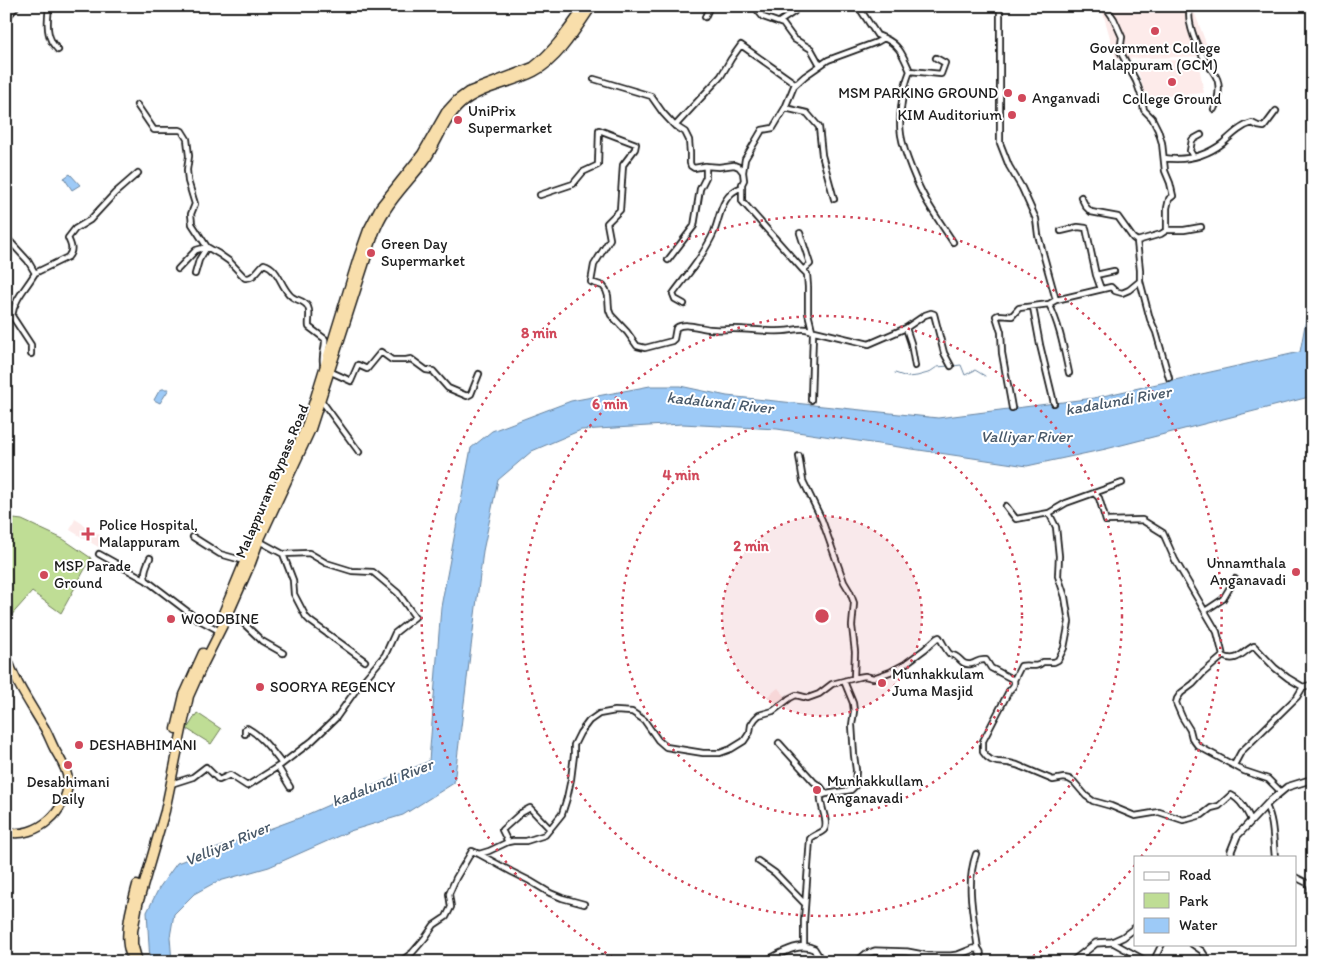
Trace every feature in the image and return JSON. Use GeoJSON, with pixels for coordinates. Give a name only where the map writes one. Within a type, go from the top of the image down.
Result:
{"type":"FeatureCollection","features":[{"type":"Feature","properties":{"kind":"highway","name":"Malappuram Bypass Road"},"geometry":{"type":"LineString","coordinates":[[138,962],[133,944],[133,932],[138,904],[165,810],[189,696],[230,612],[259,541],[311,429],[321,400],[326,369],[368,230],[380,207],[422,154],[446,112],[457,100],[468,92],[533,67],[553,48],[585,6]]}},
{"type":"Feature","properties":{"kind":"highway","name":"Malappuram Bypass Road"},"geometry":{"type":"LineString","coordinates":[[132,962],[128,945],[128,931],[132,903],[160,808],[184,694],[216,629],[254,538],[306,427],[374,234],[385,210],[427,158],[451,115],[460,104],[469,98],[536,72],[566,43],[592,6]]}},
{"type":"Feature","properties":{"kind":"highway"},"geometry":{"type":"LineString","coordinates":[[6,655],[24,696],[43,725],[64,766],[68,780],[65,797],[56,815],[34,830],[12,834],[6,832]]}},
{"type":"Feature","properties":{"kind":"main road"},"geometry":{"type":"LineString","coordinates":[[6,18],[16,6]]}},
{"type":"Feature","properties":{"kind":"main road"},"geometry":{"type":"LineString","coordinates":[[1230,856],[1237,836],[1251,820],[1287,787],[1313,778]]}},
{"type":"Feature","properties":{"kind":"main road"},"geometry":{"type":"LineString","coordinates":[[1072,962],[1096,943],[1112,942],[1134,929]]}},
{"type":"Feature","properties":{"kind":"main road"},"geometry":{"type":"LineString","coordinates":[[764,962],[804,946],[814,949],[822,962]]}},
{"type":"Feature","properties":{"kind":"main road"},"geometry":{"type":"LineString","coordinates":[[857,962],[866,954],[875,951],[907,952],[928,956],[951,956],[973,949],[980,952],[982,956],[981,962]]}},
{"type":"Feature","properties":{"kind":"street"},"geometry":{"type":"LineString","coordinates":[[49,6],[49,33],[51,41],[58,50]]}},
{"type":"Feature","properties":{"kind":"street"},"geometry":{"type":"LineString","coordinates":[[705,17],[710,6]]}},
{"type":"Feature","properties":{"kind":"street"},"geometry":{"type":"LineString","coordinates":[[779,22],[794,12],[794,6]]}},
{"type":"Feature","properties":{"kind":"street"},"geometry":{"type":"LineString","coordinates":[[858,6],[877,34],[892,41],[900,49],[910,71],[901,107],[901,135],[911,168],[926,200],[953,242]]}},
{"type":"Feature","properties":{"kind":"street"},"geometry":{"type":"LineString","coordinates":[[1000,6],[1000,142],[1008,166],[1036,219],[1038,235],[1056,300]]}},
{"type":"Feature","properties":{"kind":"street"},"geometry":{"type":"LineString","coordinates":[[1105,6],[1114,19],[1122,37],[1120,51],[1136,81],[1144,110],[1152,118],[1158,130],[1165,171],[1173,196],[1169,199],[1167,208],[1167,230]]}},
{"type":"Feature","properties":{"kind":"street"},"geometry":{"type":"LineString","coordinates":[[1190,6],[1189,10],[1196,45],[1218,80],[1218,98],[1214,109]]}},
{"type":"Feature","properties":{"kind":"street"},"geometry":{"type":"LineString","coordinates":[[758,11],[763,16],[783,24],[794,39],[811,48],[820,65]]}},
{"type":"Feature","properties":{"kind":"street"},"geometry":{"type":"LineString","coordinates":[[811,400],[813,334],[808,312],[806,274],[742,201],[745,159],[762,130],[773,128],[785,108],[794,84],[828,60],[884,38]]}},
{"type":"Feature","properties":{"kind":"street"},"geometry":{"type":"LineString","coordinates":[[676,126],[721,76],[730,59],[741,45],[794,84]]}},
{"type":"Feature","properties":{"kind":"street"},"geometry":{"type":"LineString","coordinates":[[910,71],[941,74],[946,63],[936,58]]}},
{"type":"Feature","properties":{"kind":"street"},"geometry":{"type":"LineString","coordinates":[[594,79],[651,96],[663,113],[688,136],[689,158],[691,166],[694,168],[734,165],[743,172]]}},
{"type":"Feature","properties":{"kind":"street"},"geometry":{"type":"LineString","coordinates":[[137,105],[154,130],[180,130],[187,139],[189,156],[188,181],[195,204],[191,214],[192,224],[207,247],[229,261],[248,279],[264,264],[270,266],[288,294],[308,306],[310,312],[309,327],[325,339],[322,362],[326,369],[351,381],[358,366],[367,369],[381,352],[392,360],[411,358],[426,370],[433,371],[448,388],[467,396],[471,394],[479,374]]}},
{"type":"Feature","properties":{"kind":"street"},"geometry":{"type":"LineString","coordinates":[[785,108],[807,112],[819,127],[822,156],[834,199]]}},
{"type":"Feature","properties":{"kind":"street"},"geometry":{"type":"LineString","coordinates":[[1164,158],[1176,160],[1204,154],[1214,149],[1246,125],[1252,123],[1264,127],[1276,111]]}},
{"type":"Feature","properties":{"kind":"street"},"geometry":{"type":"LineString","coordinates":[[540,195],[573,184],[583,172],[598,165],[599,130],[636,144],[635,149],[623,165],[620,210],[607,223],[610,239],[594,265],[591,282],[603,286],[606,290],[609,310],[637,346],[645,348],[672,341],[676,328],[680,326],[763,332],[800,328],[812,329],[863,344],[869,344],[906,328],[929,313],[933,313],[944,353],[952,366]]}},
{"type":"Feature","properties":{"kind":"street"},"geometry":{"type":"LineString","coordinates":[[1193,156],[1190,151],[1192,140],[1202,135]]}},
{"type":"Feature","properties":{"kind":"street"},"geometry":{"type":"LineString","coordinates":[[668,260],[694,226],[700,190],[706,177],[706,166]]}},
{"type":"Feature","properties":{"kind":"street"},"geometry":{"type":"LineString","coordinates":[[31,354],[31,345],[12,316],[18,297],[35,273],[68,257],[72,249],[68,238],[75,229],[90,220],[115,192],[138,173]]}},
{"type":"Feature","properties":{"kind":"street"},"geometry":{"type":"LineString","coordinates":[[684,304],[675,300],[673,294],[699,259],[714,232],[721,209],[728,197],[735,190],[742,187]]}},
{"type":"Feature","properties":{"kind":"street"},"geometry":{"type":"LineString","coordinates":[[1081,197],[1091,212],[1118,217],[1137,241],[1140,281],[1169,378]]}},
{"type":"Feature","properties":{"kind":"street"},"geometry":{"type":"LineString","coordinates":[[1137,241],[1161,234],[1167,230],[1184,230],[1201,226]]}},
{"type":"Feature","properties":{"kind":"street"},"geometry":{"type":"LineString","coordinates":[[1061,231],[1078,227],[1086,228],[1096,275],[1101,289]]}},
{"type":"Feature","properties":{"kind":"street"},"geometry":{"type":"LineString","coordinates":[[800,233],[810,264],[803,270]]}},
{"type":"Feature","properties":{"kind":"street"},"geometry":{"type":"LineString","coordinates":[[6,237],[28,261],[35,273]]}},
{"type":"Feature","properties":{"kind":"street"},"geometry":{"type":"LineString","coordinates":[[178,269],[196,250],[207,247]]}},
{"type":"Feature","properties":{"kind":"street"},"geometry":{"type":"LineString","coordinates":[[195,274],[199,260],[207,247]]}},
{"type":"Feature","properties":{"kind":"street"},"geometry":{"type":"LineString","coordinates":[[1096,275],[1114,271]]}},
{"type":"Feature","properties":{"kind":"street"},"geometry":{"type":"LineString","coordinates":[[1012,408],[1002,353],[1001,332],[996,316],[1012,316],[1019,308],[1049,304],[1056,300],[1111,287],[1115,291],[1122,293],[1140,281]]}},
{"type":"Feature","properties":{"kind":"street"},"geometry":{"type":"LineString","coordinates":[[1049,304],[1060,334],[1069,373]]}},
{"type":"Feature","properties":{"kind":"street"},"geometry":{"type":"LineString","coordinates":[[1033,307],[1054,403]]}},
{"type":"Feature","properties":{"kind":"street"},"geometry":{"type":"LineString","coordinates":[[906,328],[915,366]]}},
{"type":"Feature","properties":{"kind":"street"},"geometry":{"type":"LineString","coordinates":[[321,400],[359,452]]}},
{"type":"Feature","properties":{"kind":"street"},"geometry":{"type":"LineString","coordinates":[[799,456],[803,481],[822,520],[844,582],[854,603],[852,626],[855,652],[854,678]]}},
{"type":"Feature","properties":{"kind":"street"},"geometry":{"type":"LineString","coordinates":[[1006,506],[1016,519],[1049,513],[1066,503],[1122,483]]}},
{"type":"Feature","properties":{"kind":"street"},"geometry":{"type":"LineString","coordinates":[[1094,493],[1098,498],[1106,521],[1142,520],[1163,533],[1175,560],[1217,632],[1223,656],[1229,659],[1235,658],[1254,646],[1275,668],[1303,687]]}},
{"type":"Feature","properties":{"kind":"street"},"geometry":{"type":"LineString","coordinates":[[1049,513],[1056,527],[1059,556],[1058,576],[1066,597],[1069,622],[1064,648],[1058,660],[1054,662],[1043,662],[1040,666],[1021,666],[1014,680],[1015,684],[1009,691],[983,741],[983,752],[991,760],[1017,765],[1053,780],[1069,779],[1093,801],[1133,815],[1159,812],[1183,820],[1202,815],[1211,808],[1222,804],[1231,795],[1241,803],[1251,820]]}},
{"type":"Feature","properties":{"kind":"street"},"geometry":{"type":"LineString","coordinates":[[193,538],[220,554],[245,561]]}},
{"type":"Feature","properties":{"kind":"street"},"geometry":{"type":"LineString","coordinates":[[171,784],[193,777],[206,767],[219,780],[230,775],[247,786],[280,765],[312,741],[336,718],[358,687],[385,655],[394,633],[414,617],[398,593],[373,572],[352,571],[326,563],[309,552],[283,554],[259,541]]}},
{"type":"Feature","properties":{"kind":"street"},"geometry":{"type":"LineString","coordinates":[[99,554],[146,580],[196,618],[216,629]]}},
{"type":"Feature","properties":{"kind":"street"},"geometry":{"type":"LineString","coordinates":[[283,554],[293,580],[294,594],[306,617],[365,661]]}},
{"type":"Feature","properties":{"kind":"street"},"geometry":{"type":"LineString","coordinates":[[146,580],[146,568],[150,558]]}},
{"type":"Feature","properties":{"kind":"street"},"geometry":{"type":"LineString","coordinates":[[1205,611],[1222,599],[1235,579]]}},
{"type":"Feature","properties":{"kind":"street"},"geometry":{"type":"LineString","coordinates":[[230,612],[262,641],[283,653]]}},
{"type":"Feature","properties":{"kind":"street"},"geometry":{"type":"LineString","coordinates":[[479,854],[508,842],[526,841],[545,835],[562,814],[571,779],[574,745],[584,727],[599,714],[615,711],[632,712],[644,720],[658,740],[666,747],[720,754],[744,741],[750,732],[751,724],[759,715],[773,711],[790,698],[796,695],[808,698],[819,694],[832,684],[865,676],[873,678],[890,672],[906,664],[939,637],[948,652],[963,663],[969,664],[978,660],[986,660],[991,668],[1014,680]]}},
{"type":"Feature","properties":{"kind":"street"},"geometry":{"type":"LineString","coordinates":[[1223,656],[1194,684],[1181,693],[1176,703],[1190,730],[1192,738],[1198,746],[1234,766],[1268,779],[1281,792]]}},
{"type":"Feature","properties":{"kind":"street"},"geometry":{"type":"LineString","coordinates":[[804,946],[810,839],[826,826],[820,796],[851,790],[855,786],[856,770],[852,725],[854,711],[844,681]]}},
{"type":"Feature","properties":{"kind":"street"},"geometry":{"type":"LineString","coordinates":[[1234,766],[1241,752],[1297,697],[1303,687],[1313,684]]}},
{"type":"Feature","properties":{"kind":"street"},"geometry":{"type":"LineString","coordinates":[[245,734],[245,729],[247,728],[259,736],[280,765],[290,787]]}},
{"type":"Feature","properties":{"kind":"street"},"geometry":{"type":"LineString","coordinates":[[779,743],[826,794]]}},
{"type":"Feature","properties":{"kind":"street"},"geometry":{"type":"LineString","coordinates":[[1266,806],[1269,811],[1273,836],[1274,856]]}},
{"type":"Feature","properties":{"kind":"street"},"geometry":{"type":"LineString","coordinates":[[508,842],[502,830],[521,813],[530,808],[550,829]]}},
{"type":"Feature","properties":{"kind":"street"},"geometry":{"type":"LineString","coordinates":[[400,962],[412,953],[434,925],[446,917],[451,907],[449,894],[472,851],[530,880],[550,894],[584,904]]}},
{"type":"Feature","properties":{"kind":"street"},"geometry":{"type":"LineString","coordinates":[[976,854],[970,877],[978,950]]}},
{"type":"Feature","properties":{"kind":"street"},"geometry":{"type":"LineString","coordinates":[[758,861],[775,873],[805,904]]}},
{"type":"Feature","properties":{"kind":"street"},"geometry":{"type":"LineString","coordinates":[[1296,878],[1309,884],[1313,896]]}},
{"type":"Feature","properties":{"kind":"street"},"geometry":{"type":"LineString","coordinates":[[1112,942],[1148,962]]}},
{"type":"Feature","properties":{"kind":"street"},"geometry":{"type":"LineString","coordinates":[[1153,962],[1161,946]]}},
{"type":"Feature","properties":{"kind":"street"},"geometry":{"type":"LineString","coordinates":[[1195,946],[1202,951],[1209,962]]}},
{"type":"Feature","properties":{"kind":"shaded area","name":"Government College Malappuram (GCM)"},"geometry":{"type":"Polygon","coordinates":[[[1101,6],[1192,6],[1211,56],[1116,59],[1101,6]]]}},
{"type":"Feature","properties":{"kind":"shaded area","name":"College Ground"},"geometry":{"type":"Polygon","coordinates":[[[1194,60],[1200,71],[1204,93],[1146,98],[1135,61],[1194,60]]]}},
{"type":"Feature","properties":{"kind":"shaded area","name":"Police Hospital, Malappuram"},"geometry":{"type":"Polygon","coordinates":[[[75,519],[106,539],[100,548],[70,530],[75,519]]]}},
{"type":"Feature","properties":{"kind":"shaded area"},"geometry":{"type":"Polygon","coordinates":[[[778,688],[786,697],[774,706],[767,697],[778,688]]]}},
{"type":"Feature","properties":{"kind":"green space","name":"MSP Parade Ground"},"geometry":{"type":"Polygon","coordinates":[[[6,518],[22,520],[63,539],[91,558],[61,613],[32,592],[8,619],[6,611],[6,518]]]}},
{"type":"Feature","properties":{"kind":"green space"},"geometry":{"type":"Polygon","coordinates":[[[197,713],[221,729],[211,744],[187,729],[197,713]]]}},
{"type":"Feature","properties":{"kind":"water"},"geometry":{"type":"Polygon","coordinates":[[[70,174],[80,185],[72,190],[64,178],[70,174]]]}},
{"type":"Feature","properties":{"kind":"water","name":"Valliyar River"},"geometry":{"type":"Polygon","coordinates":[[[1313,282],[1313,396],[1106,449],[1027,466],[777,429],[682,424],[581,430],[532,451],[498,480],[483,551],[454,783],[403,815],[350,831],[269,867],[216,882],[194,894],[174,914],[170,937],[172,962],[150,962],[147,912],[159,888],[177,863],[299,818],[429,761],[441,607],[471,448],[492,431],[571,401],[650,386],[680,386],[727,396],[938,418],[1094,398],[1300,352],[1313,282]]]}},
{"type":"Feature","properties":{"kind":"water"},"geometry":{"type":"Polygon","coordinates":[[[162,389],[169,389],[160,403],[154,400],[162,389]]]}},
{"type":"Feature","properties":{"kind":"waterway"},"geometry":{"type":"LineString","coordinates":[[953,366],[961,365],[965,375],[975,370],[985,376]]}},
{"type":"Feature","properties":{"kind":"waterway"},"geometry":{"type":"LineString","coordinates":[[895,373],[907,377],[917,376],[928,373],[937,367],[949,366]]}},
{"type":"Feature","properties":{"kind":"place","name":"Government College Malappuram (GCM)"},"geometry":{"type":"Point","coordinates":[1155,31]}},
{"type":"Feature","properties":{"kind":"place","name":"College Ground"},"geometry":{"type":"Point","coordinates":[1172,82]}},
{"type":"Feature","properties":{"kind":"place","name":"MSM PARKING GROUND"},"geometry":{"type":"Point","coordinates":[1008,93]}},
{"type":"Feature","properties":{"kind":"place","name":"Anganvadi"},"geometry":{"type":"Point","coordinates":[1022,98]}},
{"type":"Feature","properties":{"kind":"place","name":"KIM Auditorium"},"geometry":{"type":"Point","coordinates":[1012,115]}},
{"type":"Feature","properties":{"kind":"place","name":"UniPrix Supermarket"},"geometry":{"type":"Point","coordinates":[458,120]}},
{"type":"Feature","properties":{"kind":"place","name":"Green Day Supermarket"},"geometry":{"type":"Point","coordinates":[371,253]}},
{"type":"Feature","properties":{"kind":"place","name":"Police Hospital, Malappuram"},"geometry":{"type":"Point","coordinates":[88,534]}},
{"type":"Feature","properties":{"kind":"place","name":"Unnamthala Anganavadi"},"geometry":{"type":"Point","coordinates":[1296,572]}},
{"type":"Feature","properties":{"kind":"place","name":"MSP Parade Ground"},"geometry":{"type":"Point","coordinates":[44,575]}},
{"type":"Feature","properties":{"kind":"place","name":"WOODBINE"},"geometry":{"type":"Point","coordinates":[171,619]}},
{"type":"Feature","properties":{"kind":"place","name":"Munhakkulam Juma Masjid"},"geometry":{"type":"Point","coordinates":[882,683]}},
{"type":"Feature","properties":{"kind":"place","name":"SOORYA REGENCY"},"geometry":{"type":"Point","coordinates":[260,687]}},
{"type":"Feature","properties":{"kind":"place","name":"DESHABHIMANI"},"geometry":{"type":"Point","coordinates":[79,745]}},
{"type":"Feature","properties":{"kind":"place","name":"Desabhimani Daily"},"geometry":{"type":"Point","coordinates":[68,765]}},
{"type":"Feature","properties":{"kind":"place","name":"Munhakkullam Anganavadi"},"geometry":{"type":"Point","coordinates":[817,790]}},
{"type":"Feature","properties":{"kind":"water label","name":"kadalundi River"},"geometry":{"type":"Point","coordinates":[1118,400]}},
{"type":"Feature","properties":{"kind":"water label","name":"kadalundi River"},"geometry":{"type":"Point","coordinates":[720,402]}},
{"type":"Feature","properties":{"kind":"water label","name":"kadalundi River"},"geometry":{"type":"Point","coordinates":[382,782]}},
{"type":"Feature","properties":{"kind":"water label","name":"Velliyar River"},"geometry":{"type":"Point","coordinates":[227,843]}}]}
